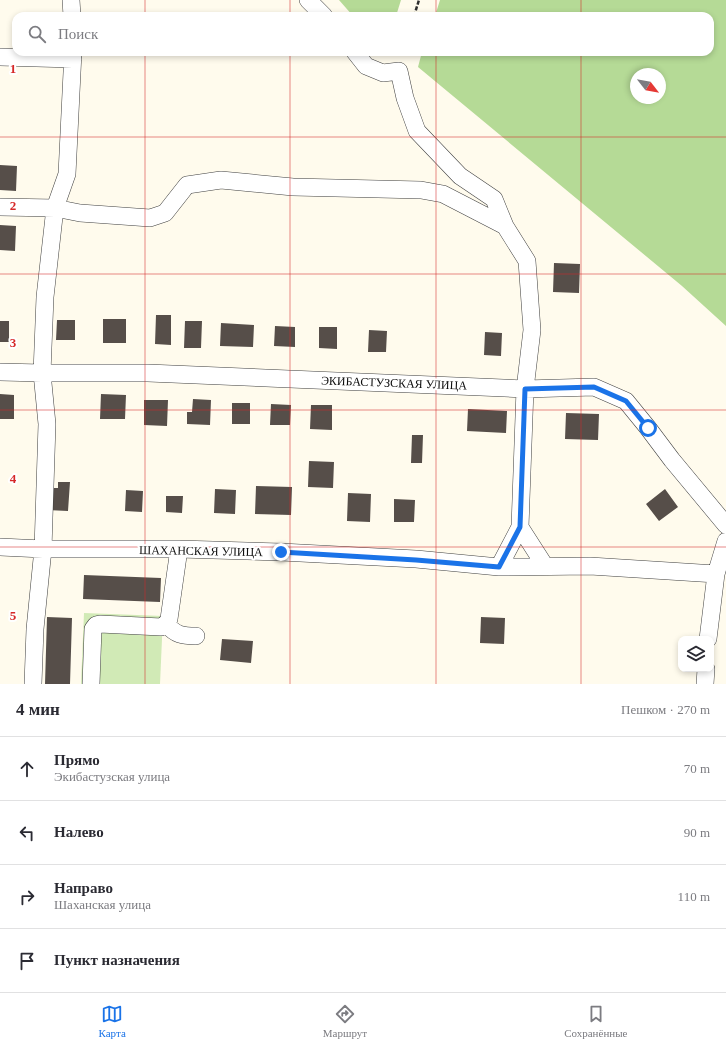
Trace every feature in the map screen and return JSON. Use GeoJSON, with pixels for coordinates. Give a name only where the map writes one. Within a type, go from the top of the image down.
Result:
{"type":"FeatureCollection","features":[{"type":"Feature","properties":{"kind":"street"},"geometry":{"type":"LineString","coordinates":[[72,0],[72,12]]}},
{"type":"Feature","properties":{"kind":"street"},"geometry":{"type":"LineString","coordinates":[[308,0],[320,12]]}},
{"type":"Feature","properties":{"kind":"street"},"geometry":{"type":"LineString","coordinates":[[0,57],[73,56],[66,174],[55,208],[45,297],[42,373],[47,424],[43,549],[35,629],[33,684]]}},
{"type":"Feature","properties":{"kind":"street"},"geometry":{"type":"LineString","coordinates":[[358,56],[366,66],[383,73],[399,71],[404,98],[417,131],[460,176],[494,198],[505,226],[527,261],[532,330],[525,389],[520,527],[499,567]]}},
{"type":"Feature","properties":{"kind":"street"},"geometry":{"type":"LineString","coordinates":[[0,207],[55,208],[80,213],[150,218],[165,213],[187,184],[221,180],[293,187],[420,190],[443,194],[505,226]]}},
{"type":"Feature","properties":{"kind":"street","name":"ЭКИБАСТУЗСКАЯ УЛИЦА"},"geometry":{"type":"LineString","coordinates":[[0,372],[148,373],[525,389],[594,387],[626,401],[676,466],[726,524]]}},
{"type":"Feature","properties":{"kind":"street"},"geometry":{"type":"LineString","coordinates":[[520,527],[545,566]]}},
{"type":"Feature","properties":{"kind":"street"},"geometry":{"type":"LineString","coordinates":[[708,636],[716,574],[726,541]]}},
{"type":"Feature","properties":{"kind":"street","name":"ШАХАНСКАЯ УЛИЦА"},"geometry":{"type":"LineString","coordinates":[[0,547],[43,549],[179,549],[400,559],[499,567],[590,566],[716,574]]}},
{"type":"Feature","properties":{"kind":"street"},"geometry":{"type":"LineString","coordinates":[[91,684],[93,629],[96,625],[161,627],[166,624],[169,619],[179,549]]}},
{"type":"Feature","properties":{"kind":"street"},"geometry":{"type":"LineString","coordinates":[[166,624],[173,631],[179,634],[184,636],[196,636]]}},
{"type":"Feature","properties":{"kind":"street"},"geometry":{"type":"LineString","coordinates":[[704,684],[706,672]]}},
{"type":"Feature","properties":{"kind":"path"},"geometry":{"type":"LineString","coordinates":[[415,12],[419,0]]}},
{"type":"Feature","properties":{"kind":"green space"},"geometry":{"type":"Polygon","coordinates":[[[339,0],[401,0],[397,12],[350,12],[339,0]]]}},
{"type":"Feature","properties":{"kind":"green space"},"geometry":{"type":"Polygon","coordinates":[[[440,0],[726,0],[726,326],[682,286],[418,67],[421,56],[714,56],[714,12],[436,12],[440,0]]]}},
{"type":"Feature","properties":{"kind":"green space"},"geometry":{"type":"Polygon","coordinates":[[[84,613],[163,616],[160,684],[81,684],[84,613]]]}},
{"type":"Feature","properties":{"kind":"building"},"geometry":{"type":"Polygon","coordinates":[[[0,165],[17,166],[16,191],[0,190],[0,165]]]}},
{"type":"Feature","properties":{"kind":"building"},"geometry":{"type":"Polygon","coordinates":[[[0,225],[16,226],[15,251],[0,250],[0,225]]]}},
{"type":"Feature","properties":{"kind":"building"},"geometry":{"type":"Polygon","coordinates":[[[554,263],[580,264],[579,293],[553,292],[554,263]]]}},
{"type":"Feature","properties":{"kind":"building"},"geometry":{"type":"Polygon","coordinates":[[[156,315],[171,315],[171,345],[155,344],[156,315]]]}},
{"type":"Feature","properties":{"kind":"building"},"geometry":{"type":"Polygon","coordinates":[[[103,319],[126,319],[126,343],[103,343],[103,319]]]}},
{"type":"Feature","properties":{"kind":"building"},"geometry":{"type":"Polygon","coordinates":[[[57,320],[75,320],[75,340],[56,340],[57,320]]]}},
{"type":"Feature","properties":{"kind":"building"},"geometry":{"type":"Polygon","coordinates":[[[0,321],[9,321],[9,342],[0,342],[0,321]]]}},
{"type":"Feature","properties":{"kind":"building"},"geometry":{"type":"Polygon","coordinates":[[[185,321],[202,321],[201,348],[184,348],[185,321]]]}},
{"type":"Feature","properties":{"kind":"building"},"geometry":{"type":"Polygon","coordinates":[[[221,323],[254,325],[253,347],[220,346],[221,323]]]}},
{"type":"Feature","properties":{"kind":"building"},"geometry":{"type":"Polygon","coordinates":[[[275,326],[295,327],[295,347],[274,346],[275,326]]]}},
{"type":"Feature","properties":{"kind":"building"},"geometry":{"type":"Polygon","coordinates":[[[319,327],[337,327],[337,349],[319,348],[319,327]]]}},
{"type":"Feature","properties":{"kind":"building"},"geometry":{"type":"Polygon","coordinates":[[[369,330],[387,331],[386,352],[368,352],[369,330]]]}},
{"type":"Feature","properties":{"kind":"building"},"geometry":{"type":"Polygon","coordinates":[[[485,332],[502,333],[501,356],[484,355],[485,332]]]}},
{"type":"Feature","properties":{"kind":"building"},"geometry":{"type":"Polygon","coordinates":[[[0,394],[14,395],[14,419],[0,419],[0,394]]]}},
{"type":"Feature","properties":{"kind":"building"},"geometry":{"type":"Polygon","coordinates":[[[101,394],[126,395],[125,419],[100,419],[101,394]]]}},
{"type":"Feature","properties":{"kind":"building"},"geometry":{"type":"Polygon","coordinates":[[[193,399],[211,400],[210,425],[187,424],[187,412],[192,412],[193,399]]]}},
{"type":"Feature","properties":{"kind":"building"},"geometry":{"type":"Polygon","coordinates":[[[144,400],[168,400],[167,426],[144,425],[144,400]]]}},
{"type":"Feature","properties":{"kind":"building"},"geometry":{"type":"Polygon","coordinates":[[[232,403],[250,403],[250,424],[232,424],[232,403]]]}},
{"type":"Feature","properties":{"kind":"building"},"geometry":{"type":"Polygon","coordinates":[[[271,404],[291,405],[290,425],[270,425],[271,404]]]}},
{"type":"Feature","properties":{"kind":"building"},"geometry":{"type":"Polygon","coordinates":[[[311,405],[332,405],[332,430],[310,429],[311,405]]]}},
{"type":"Feature","properties":{"kind":"building"},"geometry":{"type":"Polygon","coordinates":[[[468,409],[507,411],[506,433],[467,431],[468,409]]]}},
{"type":"Feature","properties":{"kind":"building"},"geometry":{"type":"Polygon","coordinates":[[[566,413],[599,414],[598,440],[565,439],[566,413]]]}},
{"type":"Feature","properties":{"kind":"building"},"geometry":{"type":"Polygon","coordinates":[[[412,435],[423,435],[422,463],[411,463],[412,435]]]}},
{"type":"Feature","properties":{"kind":"building"},"geometry":{"type":"Polygon","coordinates":[[[309,461],[334,462],[333,488],[308,487],[309,461]]]}},
{"type":"Feature","properties":{"kind":"building"},"geometry":{"type":"Polygon","coordinates":[[[58,482],[70,482],[68,511],[47,510],[48,488],[58,488],[58,482]]]}},
{"type":"Feature","properties":{"kind":"building"},"geometry":{"type":"Polygon","coordinates":[[[256,486],[292,487],[291,515],[255,514],[256,486]]]}},
{"type":"Feature","properties":{"kind":"building"},"geometry":{"type":"Polygon","coordinates":[[[215,489],[236,490],[235,514],[214,513],[215,489]]]}},
{"type":"Feature","properties":{"kind":"building"},"geometry":{"type":"Polygon","coordinates":[[[665,489],[678,507],[659,521],[646,504],[665,489]]]}},
{"type":"Feature","properties":{"kind":"building"},"geometry":{"type":"Polygon","coordinates":[[[126,490],[143,491],[142,512],[125,511],[126,490]]]}},
{"type":"Feature","properties":{"kind":"building"},"geometry":{"type":"Polygon","coordinates":[[[348,493],[371,494],[370,522],[347,521],[348,493]]]}},
{"type":"Feature","properties":{"kind":"building"},"geometry":{"type":"Polygon","coordinates":[[[166,496],[183,496],[182,513],[166,512],[166,496]]]}},
{"type":"Feature","properties":{"kind":"building"},"geometry":{"type":"Polygon","coordinates":[[[394,499],[415,500],[414,522],[394,522],[394,499]]]}},
{"type":"Feature","properties":{"kind":"building"},"geometry":{"type":"Polygon","coordinates":[[[84,575],[161,578],[160,602],[83,599],[84,575]]]}},
{"type":"Feature","properties":{"kind":"building"},"geometry":{"type":"Polygon","coordinates":[[[47,617],[72,618],[70,684],[45,684],[47,617]]]}},
{"type":"Feature","properties":{"kind":"building"},"geometry":{"type":"Polygon","coordinates":[[[481,617],[505,618],[504,644],[480,643],[481,617]]]}},
{"type":"Feature","properties":{"kind":"building"},"geometry":{"type":"Polygon","coordinates":[[[222,639],[253,641],[251,663],[220,660],[222,639]]]}},
{"type":"Feature","properties":{"kind":"route"},"geometry":{"type":"LineString","coordinates":[[281,552],[416,560],[499,567],[520,527],[525,389],[594,387],[626,401],[648,428]]}}]}
